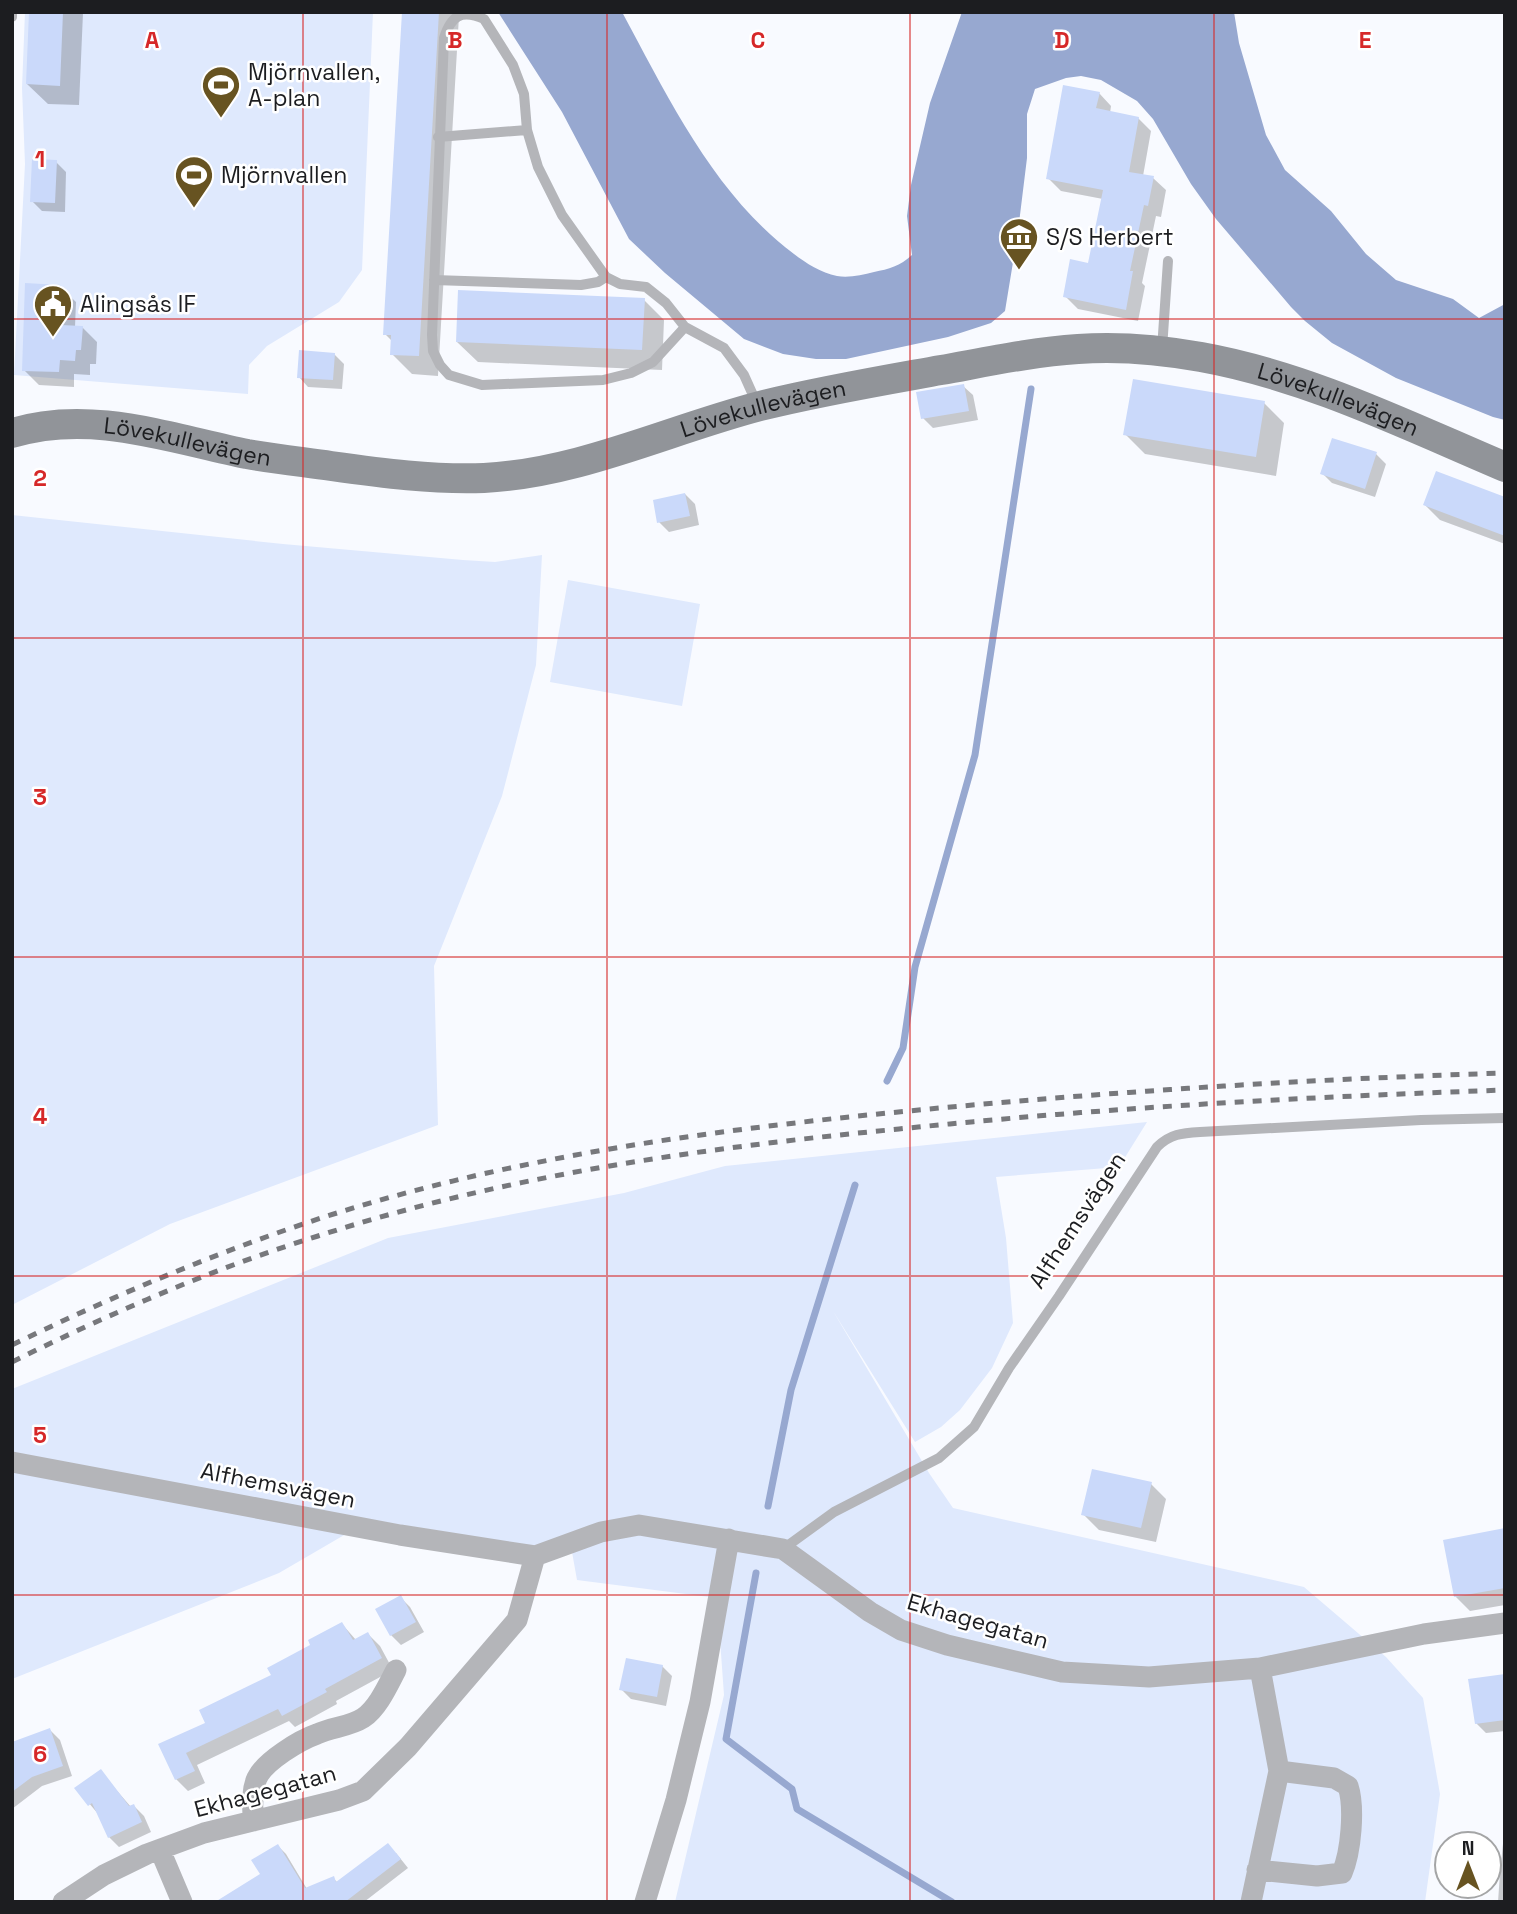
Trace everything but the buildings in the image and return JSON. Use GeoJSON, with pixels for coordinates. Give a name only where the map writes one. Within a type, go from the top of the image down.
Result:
{"type":"FeatureCollection","features":[{"type":"Feature","properties":{"kind":"street","name":"Lövekullevägen"},"geometry":{"type":"LineString","coordinates":[[12,433],[38,425],[76,423],[119,426],[153,431],[253,455],[382,473],[482,478],[520,475],[569,466],[758,407],[832,389],[1033,354],[1080,348],[1120,348],[1200,357],[1327,392],[1505,467]]}},
{"type":"Feature","properties":{"kind":"street","name":"Alfhemsvägen"},"geometry":{"type":"LineString","coordinates":[[12,1462],[400,1535],[535,1556]]}},
{"type":"Feature","properties":{"kind":"street","name":"Ekhagegatan"},"geometry":{"type":"LineString","coordinates":[[63,1902],[104,1875],[204,1833],[339,1800],[363,1791],[408,1747],[517,1620],[535,1556],[601,1532],[639,1525],[783,1549],[870,1612],[901,1630],[960,1648],[1062,1672],[1149,1677],[1260,1668],[1424,1634],[1505,1623]]}},
{"type":"Feature","properties":{"kind":"street"},"geometry":{"type":"LineString","coordinates":[[645,1902],[676,1800],[700,1702],[729,1539]]}},
{"type":"Feature","properties":{"kind":"street"},"geometry":{"type":"LineString","coordinates":[[1251,1902],[1279,1770],[1260,1668]]}},
{"type":"Feature","properties":{"kind":"street"},"geometry":{"type":"LineString","coordinates":[[253,1821],[257,1777],[274,1759],[318,1733],[343,1728],[365,1717],[386,1691],[396,1670]]}},
{"type":"Feature","properties":{"kind":"street"},"geometry":{"type":"LineString","coordinates":[[1257,1870],[1329,1876],[1342,1873],[1347,1862],[1352,1799],[1348,1786],[1334,1778],[1279,1770]]}},
{"type":"Feature","properties":{"kind":"street"},"geometry":{"type":"LineString","coordinates":[[160,1850],[182,1902]]}},
{"type":"Feature","properties":{"kind":"lane"},"geometry":{"type":"LineString","coordinates":[[12,12],[12,18]]}},
{"type":"Feature","properties":{"kind":"lane"},"geometry":{"type":"LineString","coordinates":[[685,327],[653,362],[631,373],[603,380],[482,385],[449,375],[440,365],[433,351],[438,137],[444,38],[449,23],[456,17],[466,14],[484,19],[513,65],[524,94],[527,130],[550,195],[606,277],[620,284],[646,287],[666,303],[685,327],[724,348],[744,375],[758,407]]}},
{"type":"Feature","properties":{"kind":"lane"},"geometry":{"type":"LineString","coordinates":[[438,137],[527,130]]}},
{"type":"Feature","properties":{"kind":"lane"},"geometry":{"type":"LineString","coordinates":[[1162,352],[1168,261]]}},
{"type":"Feature","properties":{"kind":"lane"},"geometry":{"type":"LineString","coordinates":[[434,279],[581,285],[598,282],[606,277]]}},
{"type":"Feature","properties":{"kind":"lane","name":"Alfhemsvägen"},"geometry":{"type":"LineString","coordinates":[[783,1549],[834,1512],[939,1458],[974,1427],[1009,1368],[1166,1137],[1191,1132],[1505,1118]]}},
{"type":"Feature","properties":{"kind":"shaded area","name":"Mjörnvallen"},"geometry":{"type":"Polygon","coordinates":[[[25,12],[373,12],[362,270],[339,302],[267,346],[249,365],[248,394],[14,375],[25,164],[22,88],[25,12]]]}},
{"type":"Feature","properties":{"kind":"shaded area"},"geometry":{"type":"Polygon","coordinates":[[[12,515],[463,560],[495,562],[542,555],[536,665],[502,796],[434,966],[438,1125],[170,1224],[12,1305],[12,515]]]}},
{"type":"Feature","properties":{"kind":"shaded area"},"geometry":{"type":"Polygon","coordinates":[[[568,580],[700,604],[682,706],[550,682],[568,580]]]}},
{"type":"Feature","properties":{"kind":"shaded area"},"geometry":{"type":"Polygon","coordinates":[[[1147,1122],[1119,1167],[996,1177],[1006,1238],[1013,1323],[992,1368],[960,1410],[941,1427],[915,1442],[833,1311],[929,1473],[953,1508],[1304,1587],[1386,1657],[1423,1698],[1440,1794],[1425,1902],[675,1902],[724,1695],[717,1598],[577,1580],[572,1552],[370,1520],[279,1573],[12,1679],[12,1389],[388,1238],[624,1193],[725,1166],[1147,1122]]]}},
{"type":"Feature","properties":{"kind":"water"},"geometry":{"type":"Polygon","coordinates":[[[498,12],[622,12],[676,111],[717,174],[740,203],[766,230],[804,261],[825,273],[846,277],[889,268],[912,255],[907,216],[911,185],[930,103],[962,12],[1234,12],[1239,43],[1266,135],[1285,170],[1331,211],[1366,254],[1396,280],[1453,299],[1479,318],[1505,304],[1505,420],[1396,378],[1332,343],[1291,307],[1216,219],[1191,184],[1153,119],[1137,101],[1101,80],[1081,76],[1066,78],[1035,89],[1027,114],[1027,158],[1019,223],[1023,233],[1017,238],[1005,311],[991,323],[948,337],[846,359],[816,359],[783,354],[744,339],[629,239],[562,112],[498,12]]]}},
{"type":"Feature","properties":{"kind":"waterway"},"geometry":{"type":"LineString","coordinates":[[887,1081],[903,1048],[915,967],[975,755],[1031,389]]}},
{"type":"Feature","properties":{"kind":"waterway"},"geometry":{"type":"LineString","coordinates":[[768,1506],[791,1390],[855,1185]]}},
{"type":"Feature","properties":{"kind":"waterway"},"geometry":{"type":"LineString","coordinates":[[756,1573],[726,1739],[792,1789],[797,1809],[952,1902]]}},
{"type":"Feature","properties":{"kind":"railway"},"geometry":{"type":"LineString","coordinates":[[12,1345],[156,1280],[303,1224],[456,1180],[613,1148],[771,1126],[1001,1103],[1289,1082],[1505,1073]]}},
{"type":"Feature","properties":{"kind":"railway"},"geometry":{"type":"LineString","coordinates":[[12,1362],[162,1293],[278,1249],[389,1215],[533,1180],[752,1145],[974,1122],[1126,1109],[1505,1090]]}},
{"type":"Feature","properties":{"kind":"place","name":"Mjörnvallen, A-plan"},"geometry":{"type":"Point","coordinates":[221,119]}},
{"type":"Feature","properties":{"kind":"place","name":"Mjörnvallen"},"geometry":{"type":"Point","coordinates":[194,209]}},
{"type":"Feature","properties":{"kind":"place","name":"S/S Herbert"},"geometry":{"type":"Point","coordinates":[1019,271]}},
{"type":"Feature","properties":{"kind":"place","name":"Alingsås IF"},"geometry":{"type":"Point","coordinates":[53,338]}}]}
